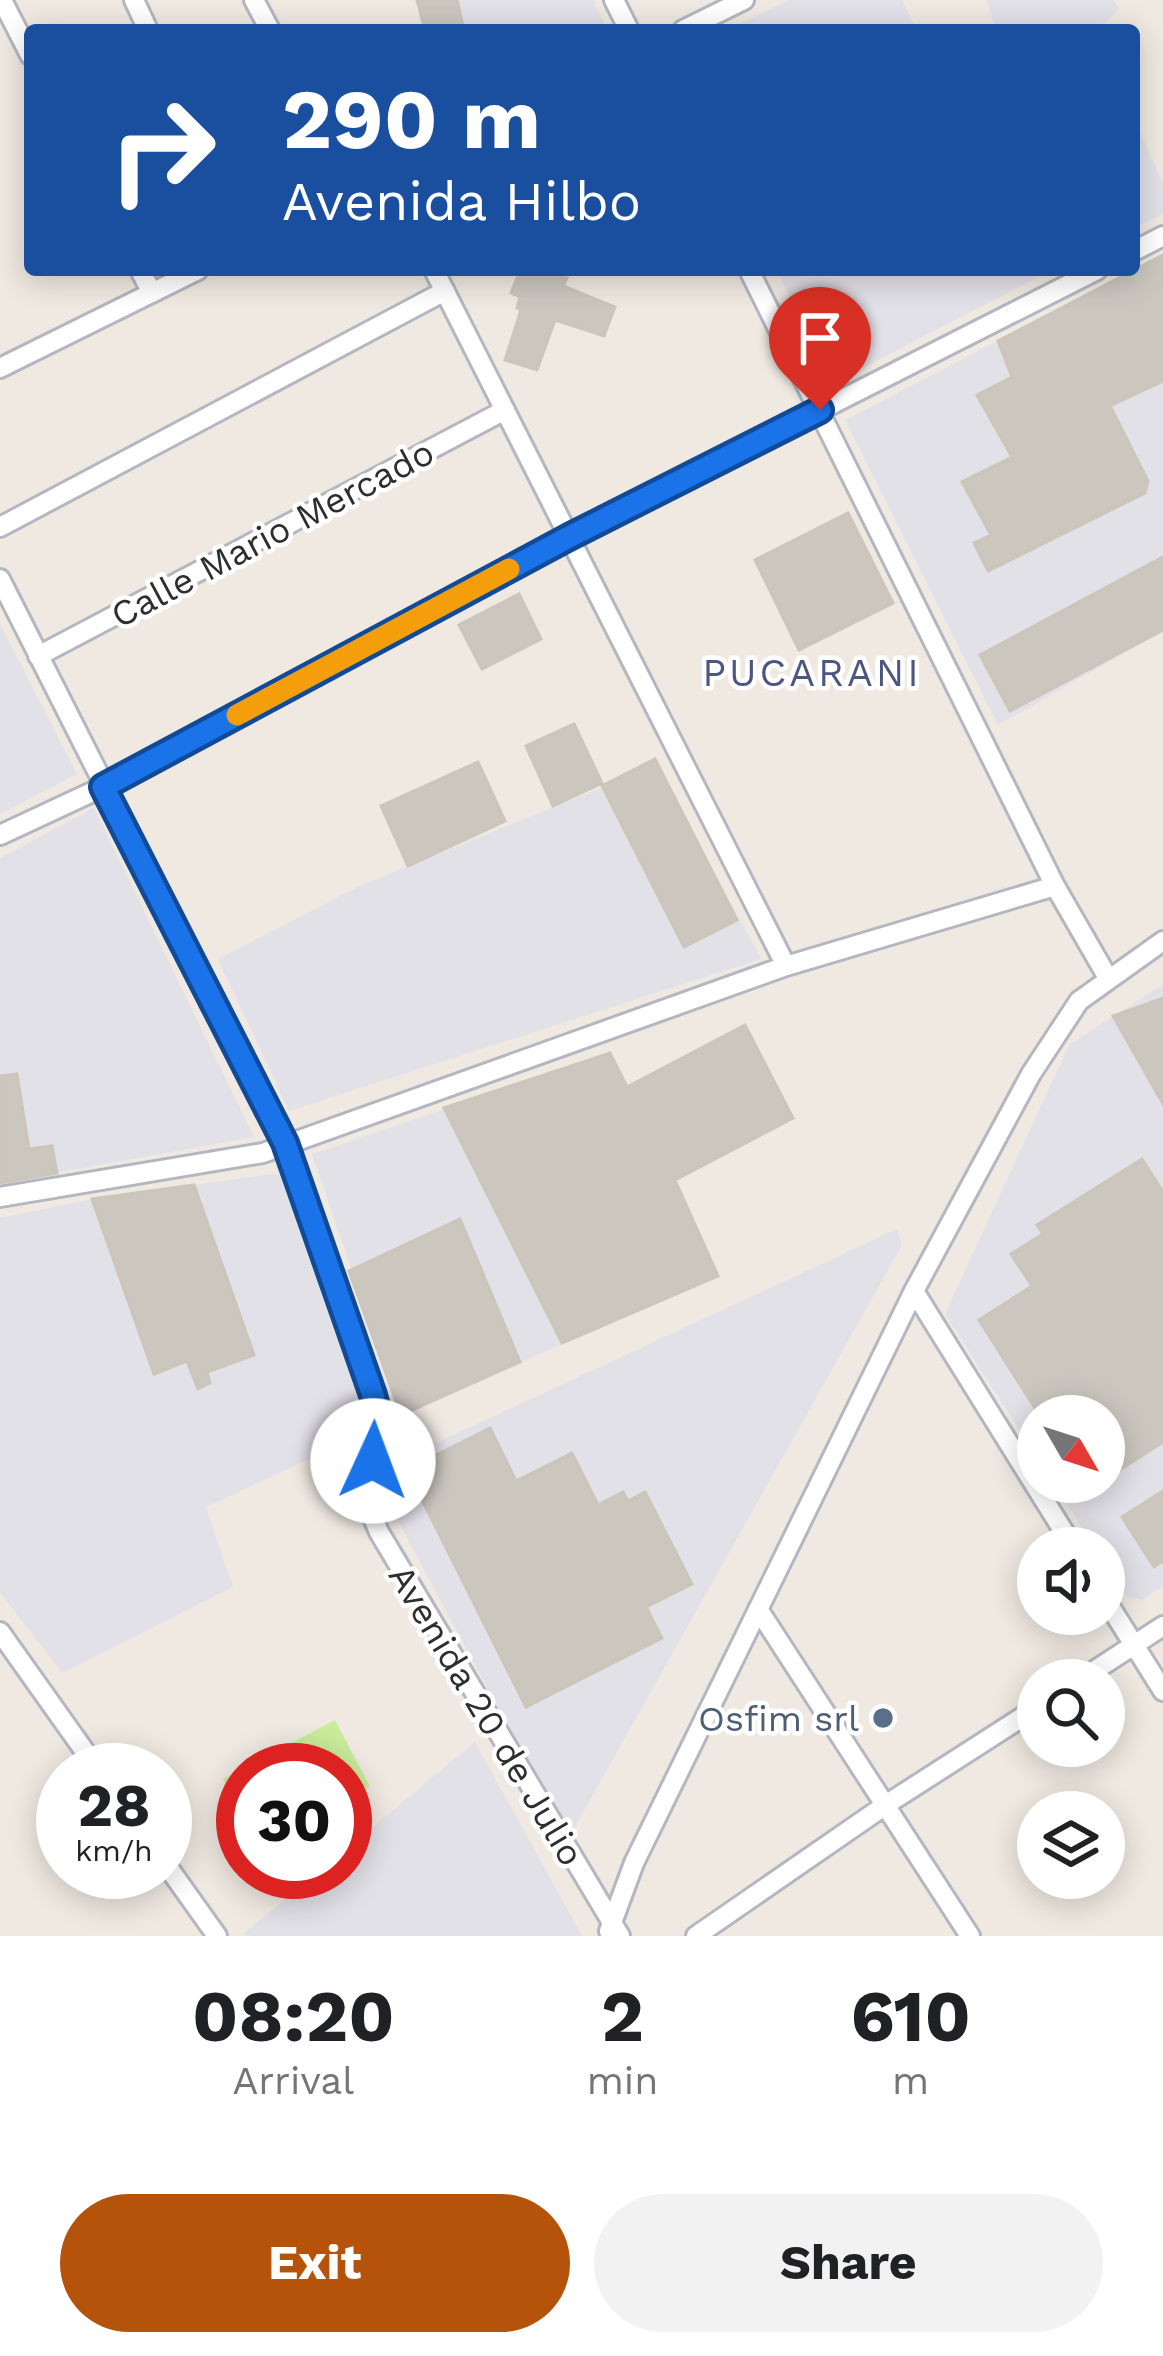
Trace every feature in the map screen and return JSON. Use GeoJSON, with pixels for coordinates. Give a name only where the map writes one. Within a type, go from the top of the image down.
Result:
{"type":"FeatureCollection","features":[{"type":"Feature","properties":{"kind":"street"},"geometry":{"type":"LineString","coordinates":[[2,0],[24,43]]}},
{"type":"Feature","properties":{"kind":"street"},"geometry":{"type":"LineString","coordinates":[[695,24],[744,0]]}},
{"type":"Feature","properties":{"kind":"street"},"geometry":{"type":"LineString","coordinates":[[143,276],[152,293]]}},
{"type":"Feature","properties":{"kind":"street"},"geometry":{"type":"LineString","coordinates":[[0,368],[186,276]]}},
{"type":"Feature","properties":{"kind":"street"},"geometry":{"type":"LineString","coordinates":[[437,276],[786,966]]}},
{"type":"Feature","properties":{"kind":"street"},"geometry":{"type":"LineString","coordinates":[[752,276],[1054,886],[1108,978]]}},
{"type":"Feature","properties":{"kind":"street"},"geometry":{"type":"LineString","coordinates":[[0,836],[103,787],[569,537],[1085,276]]}},
{"type":"Feature","properties":{"kind":"street"},"geometry":{"type":"LineString","coordinates":[[0,527],[445,292]]}},
{"type":"Feature","properties":{"kind":"street","name":"Calle Mario Mercado"},"geometry":{"type":"LineString","coordinates":[[38,656],[505,410]]}},
{"type":"Feature","properties":{"kind":"street","name":"Avenida 20 de Julio"},"geometry":{"type":"LineString","coordinates":[[0,579],[285,1143],[379,1418],[369,1483],[371,1513],[613,1932]]}},
{"type":"Feature","properties":{"kind":"street"},"geometry":{"type":"LineString","coordinates":[[0,1197],[263,1154],[786,966],[1054,886]]}},
{"type":"Feature","properties":{"kind":"street"},"geometry":{"type":"LineString","coordinates":[[613,1932],[634,1863],[914,1291],[1053,1036],[1079,1001],[1163,941]]}},
{"type":"Feature","properties":{"kind":"street"},"geometry":{"type":"LineString","coordinates":[[914,1291],[1061,1527]]}},
{"type":"Feature","properties":{"kind":"street"},"geometry":{"type":"LineString","coordinates":[[758,1609],[970,1936]]}},
{"type":"Feature","properties":{"kind":"street"},"geometry":{"type":"LineString","coordinates":[[1112,1659],[1163,1626]]}},
{"type":"Feature","properties":{"kind":"street"},"geometry":{"type":"LineString","coordinates":[[1125,1631],[1163,1691]]}},
{"type":"Feature","properties":{"kind":"street"},"geometry":{"type":"LineString","coordinates":[[0,1632],[79,1743]]}},
{"type":"Feature","properties":{"kind":"street"},"geometry":{"type":"LineString","coordinates":[[696,1936],[1017,1720]]}},
{"type":"Feature","properties":{"kind":"street"},"geometry":{"type":"LineString","coordinates":[[190,1899],[216,1936]]}},
{"type":"Feature","properties":{"kind":"shaded area"},"geometry":{"type":"Polygon","coordinates":[[[417,0],[593,0],[605,24],[423,24],[417,0]]]}},
{"type":"Feature","properties":{"kind":"shaded area"},"geometry":{"type":"Polygon","coordinates":[[[790,0],[902,0],[914,24],[738,24],[790,0]]]}},
{"type":"Feature","properties":{"kind":"shaded area"},"geometry":{"type":"Polygon","coordinates":[[[986,0],[1114,0],[1119,9],[1103,24],[995,24],[986,0]]]}},
{"type":"Feature","properties":{"kind":"shaded area"},"geometry":{"type":"Polygon","coordinates":[[[1140,132],[1163,183],[1163,214],[1140,225],[1140,132]]]}},
{"type":"Feature","properties":{"kind":"shaded area"},"geometry":{"type":"Polygon","coordinates":[[[1163,255],[1163,631],[998,725],[845,420],[1123,276],[1140,276],[1140,267],[1163,255]]]}},
{"type":"Feature","properties":{"kind":"shaded area"},"geometry":{"type":"Polygon","coordinates":[[[780,276],[1040,276],[830,385],[780,276]]]}},
{"type":"Feature","properties":{"kind":"shaded area"},"geometry":{"type":"Polygon","coordinates":[[[0,624],[77,774],[0,814],[0,624]]]}},
{"type":"Feature","properties":{"kind":"shaded area"},"geometry":{"type":"Polygon","coordinates":[[[657,765],[761,959],[289,1111],[218,959],[362,885],[657,765]]]}},
{"type":"Feature","properties":{"kind":"shaded area"},"geometry":{"type":"Polygon","coordinates":[[[94,808],[254,1137],[0,1183],[0,858],[94,808]]]}},
{"type":"Feature","properties":{"kind":"shaded area"},"geometry":{"type":"Polygon","coordinates":[[[1163,984],[1163,1586],[1142,1600],[1125,1594],[1125,1527],[1082,1527],[1066,1503],[1125,1503],[1125,1395],[1017,1395],[1017,1426],[945,1314],[1069,1045],[1163,984]]]}},
{"type":"Feature","properties":{"kind":"shaded area"},"geometry":{"type":"Polygon","coordinates":[[[610,1053],[718,1276],[401,1415],[312,1154],[610,1053]]]}},
{"type":"Feature","properties":{"kind":"shaded area"},"geometry":{"type":"Polygon","coordinates":[[[279,1173],[369,1431],[206,1507],[233,1587],[62,1673],[0,1592],[0,1218],[87,1200],[279,1173]]]}},
{"type":"Feature","properties":{"kind":"shaded area"},"geometry":{"type":"Polygon","coordinates":[[[897,1229],[902,1245],[568,1839],[390,1506],[380,1469],[897,1229]]]}},
{"type":"Feature","properties":{"kind":"shaded area"},"geometry":{"type":"Polygon","coordinates":[[[475,1742],[582,1936],[246,1936],[285,1899],[372,1899],[372,1828],[475,1742]]]}},
{"type":"Feature","properties":{"kind":"green space"},"geometry":{"type":"Polygon","coordinates":[[[335,1720],[347,1743],[291,1743],[335,1720]]]}},
{"type":"Feature","properties":{"kind":"building"},"geometry":{"type":"Polygon","coordinates":[[[417,0],[457,0],[463,24],[423,24],[417,0]]]}},
{"type":"Feature","properties":{"kind":"building"},"geometry":{"type":"Polygon","coordinates":[[[1163,255],[1163,381],[1110,406],[1148,481],[1145,493],[988,571],[974,543],[991,535],[962,482],[1012,457],[977,395],[1012,377],[998,341],[1123,276],[1140,276],[1140,267],[1163,255]]]}},
{"type":"Feature","properties":{"kind":"building"},"geometry":{"type":"Polygon","coordinates":[[[517,278],[567,278],[563,286],[615,307],[604,336],[555,320],[537,370],[505,360],[521,310],[517,308],[520,297],[511,293],[517,278]]]}},
{"type":"Feature","properties":{"kind":"building"},"geometry":{"type":"Polygon","coordinates":[[[848,513],[893,603],[799,650],[755,560],[848,513]]]}},
{"type":"Feature","properties":{"kind":"building"},"geometry":{"type":"Polygon","coordinates":[[[1163,557],[1163,630],[1010,711],[980,655],[1163,557]]]}},
{"type":"Feature","properties":{"kind":"building"},"geometry":{"type":"Polygon","coordinates":[[[519,594],[541,639],[482,669],[459,625],[519,594]]]}},
{"type":"Feature","properties":{"kind":"building"},"geometry":{"type":"Polygon","coordinates":[[[574,724],[602,783],[553,806],[526,746],[574,724]]]}},
{"type":"Feature","properties":{"kind":"building"},"geometry":{"type":"Polygon","coordinates":[[[655,759],[737,920],[684,947],[602,786],[655,759]]]}},
{"type":"Feature","properties":{"kind":"building"},"geometry":{"type":"Polygon","coordinates":[[[478,762],[505,821],[408,866],[381,806],[478,762]]]}},
{"type":"Feature","properties":{"kind":"building"},"geometry":{"type":"Polygon","coordinates":[[[1163,998],[1163,1104],[1113,1016],[1163,998]]]}},
{"type":"Feature","properties":{"kind":"building"},"geometry":{"type":"Polygon","coordinates":[[[745,1025],[793,1118],[675,1180],[718,1276],[562,1343],[444,1108],[610,1053],[627,1087],[745,1025]]]}},
{"type":"Feature","properties":{"kind":"building"},"geometry":{"type":"Polygon","coordinates":[[[17,1074],[29,1149],[52,1146],[57,1173],[0,1183],[0,1076],[17,1074]]]}},
{"type":"Feature","properties":{"kind":"building"},"geometry":{"type":"Polygon","coordinates":[[[1142,1159],[1163,1192],[1163,1442],[1125,1466],[1125,1395],[1027,1395],[979,1320],[1032,1286],[1011,1254],[1043,1234],[1037,1225],[1142,1159]]]}},
{"type":"Feature","properties":{"kind":"building"},"geometry":{"type":"Polygon","coordinates":[[[194,1185],[254,1355],[207,1372],[210,1383],[198,1389],[187,1361],[154,1374],[92,1199],[194,1185]]]}},
{"type":"Feature","properties":{"kind":"building"},"geometry":{"type":"Polygon","coordinates":[[[460,1219],[520,1362],[401,1415],[349,1271],[460,1219]]]}},
{"type":"Feature","properties":{"kind":"building"},"geometry":{"type":"Polygon","coordinates":[[[490,1428],[516,1481],[572,1453],[598,1505],[623,1492],[628,1501],[645,1492],[692,1584],[646,1607],[662,1638],[526,1707],[407,1470],[490,1428]]]}},
{"type":"Feature","properties":{"kind":"building"},"geometry":{"type":"Polygon","coordinates":[[[1163,1491],[1163,1561],[1154,1567],[1122,1517],[1163,1491]]]}},
{"type":"Feature","properties":{"kind":"slow traffic"},"geometry":{"type":"LineString","coordinates":[[237,715],[509,569]]}},
{"type":"Feature","properties":{"kind":"place","name":"Osfim srl"},"geometry":{"type":"Point","coordinates":[883,1718]}},
{"type":"Feature","properties":{"kind":"district","name":"PUCARANI"},"geometry":{"type":"Point","coordinates":[812,672]}},
{"type":"Feature","properties":{"kind":"route"},"geometry":{"type":"LineString","coordinates":[[373,1461],[379,1418],[373,1395],[285,1143],[103,787],[569,537],[820,410]]}}]}
